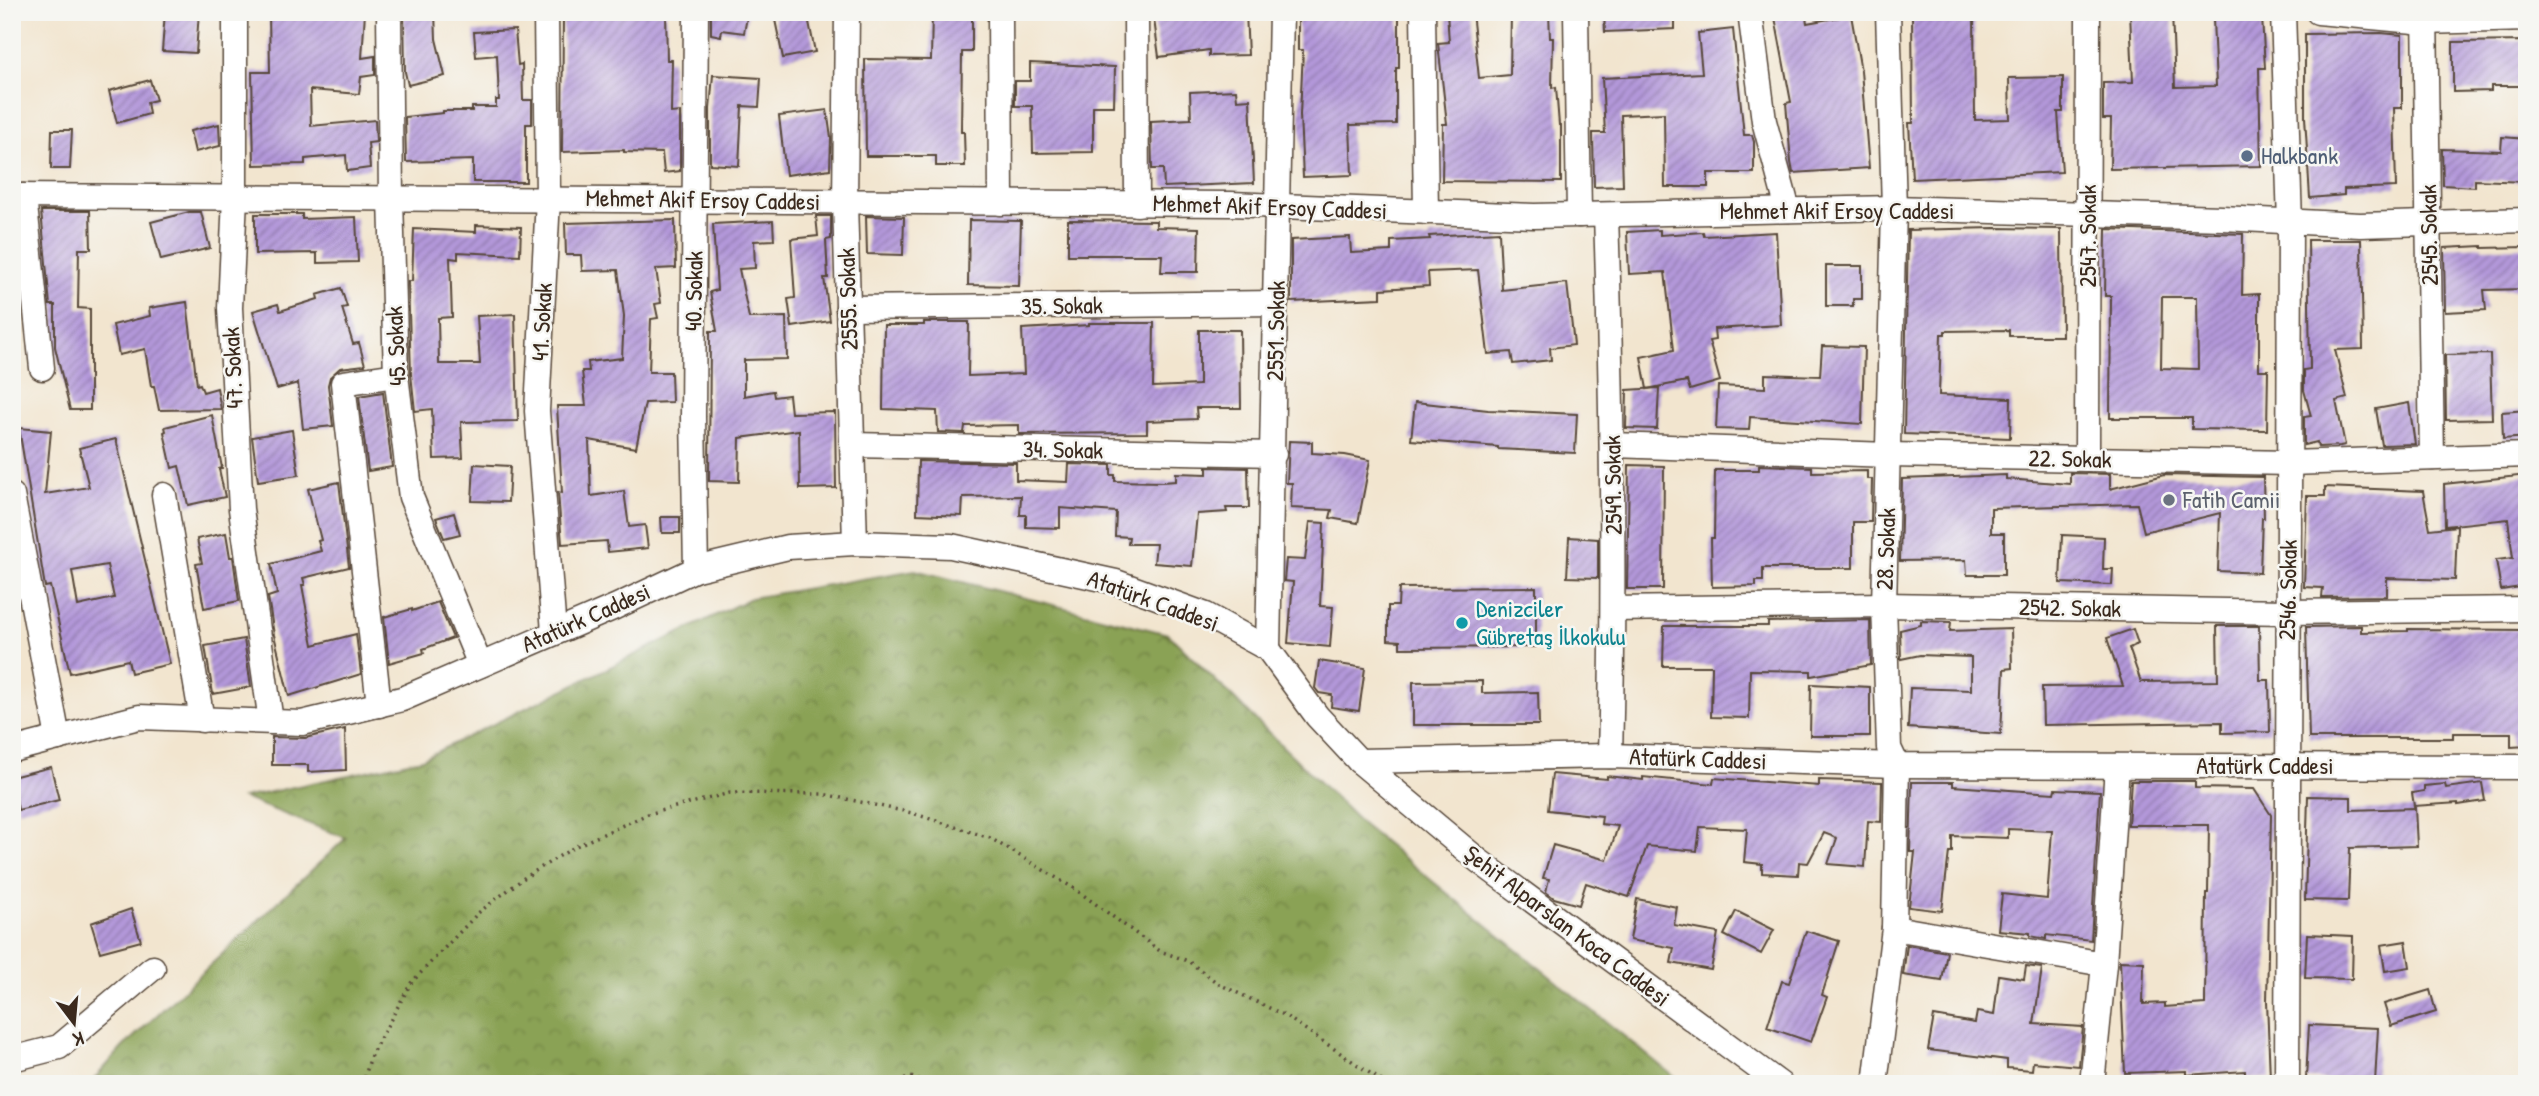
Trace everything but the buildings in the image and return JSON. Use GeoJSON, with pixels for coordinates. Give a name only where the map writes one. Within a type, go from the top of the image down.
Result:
{"type":"FeatureCollection","features":[{"type":"Feature","properties":{"kind":"street","name":"47. Sokak"},"geometry":{"type":"LineString","coordinates":[[235,12],[235,197],[230,308],[241,509],[271,722]]}},
{"type":"Feature","properties":{"kind":"street","name":"45. Sokak"},"geometry":{"type":"LineString","coordinates":[[389,12],[396,375],[411,497],[480,665]]}},
{"type":"Feature","properties":{"kind":"street","name":"41. Sokak"},"geometry":{"type":"LineString","coordinates":[[546,12],[548,199],[537,411],[554,632]]}},
{"type":"Feature","properties":{"kind":"street","name":"40. Sokak"},"geometry":{"type":"LineString","coordinates":[[696,12],[693,417],[696,569]]}},
{"type":"Feature","properties":{"kind":"street","name":"2555. Sokak"},"geometry":{"type":"LineString","coordinates":[[847,12],[845,202],[855,543]]}},
{"type":"Feature","properties":{"kind":"street"},"geometry":{"type":"LineString","coordinates":[[1000,12],[1001,203]]}},
{"type":"Feature","properties":{"kind":"street"},"geometry":{"type":"LineString","coordinates":[[1136,12],[1137,204]]}},
{"type":"Feature","properties":{"kind":"street","name":"2551. Sokak"},"geometry":{"type":"LineString","coordinates":[[1268,649],[1281,12]]}},
{"type":"Feature","properties":{"kind":"street"},"geometry":{"type":"LineString","coordinates":[[1423,12],[1426,212]]}},
{"type":"Feature","properties":{"kind":"street"},"geometry":{"type":"LineString","coordinates":[[1576,12],[1579,215]]}},
{"type":"Feature","properties":{"kind":"street"},"geometry":{"type":"LineString","coordinates":[[1751,12],[1764,121],[1788,210]]}},
{"type":"Feature","properties":{"kind":"street","name":"28. Sokak"},"geometry":{"type":"LineString","coordinates":[[1879,1083],[1894,928],[1896,765],[1889,748],[1884,605],[1895,208],[1888,12]]}},
{"type":"Feature","properties":{"kind":"street","name":"2547. Sokak"},"geometry":{"type":"LineString","coordinates":[[2087,459],[2088,12]]}},
{"type":"Feature","properties":{"kind":"street","name":"2546. Sokak"},"geometry":{"type":"LineString","coordinates":[[2283,12],[2290,223],[2287,1084]]}},
{"type":"Feature","properties":{"kind":"street"},"geometry":{"type":"LineString","coordinates":[[2318,12],[2527,19]]}},
{"type":"Feature","properties":{"kind":"street","name":"2545. Sokak"},"geometry":{"type":"LineString","coordinates":[[2425,17],[2432,458]]}},
{"type":"Feature","properties":{"kind":"street","name":"Mehmet Akif Ersoy Caddesi"},"geometry":{"type":"LineString","coordinates":[[18,196],[1137,204],[1579,215],[1895,208],[2222,218],[2290,223],[2527,220]]}},
{"type":"Feature","properties":{"kind":"street"},"geometry":{"type":"LineString","coordinates":[[18,196],[42,368]]}},
{"type":"Feature","properties":{"kind":"street","name":"2549. Sokak"},"geometry":{"type":"LineString","coordinates":[[1606,215],[1613,445],[1614,609],[1610,756]]}},
{"type":"Feature","properties":{"kind":"street","name":"35. Sokak"},"geometry":{"type":"LineString","coordinates":[[848,308],[1276,303]]}},
{"type":"Feature","properties":{"kind":"street"},"geometry":{"type":"LineString","coordinates":[[379,705],[343,383],[396,375]]}},
{"type":"Feature","properties":{"kind":"street","name":"34. Sokak"},"geometry":{"type":"LineString","coordinates":[[853,445],[1274,454]]}},
{"type":"Feature","properties":{"kind":"street","name":"22. Sokak"},"geometry":{"type":"LineString","coordinates":[[1613,445],[1889,455],[2290,463],[2527,455]]}},
{"type":"Feature","properties":{"kind":"street"},"geometry":{"type":"LineString","coordinates":[[12,495],[58,738]]}},
{"type":"Feature","properties":{"kind":"street"},"geometry":{"type":"LineString","coordinates":[[164,495],[202,720]]}},
{"type":"Feature","properties":{"kind":"street","name":"Atatürk Caddesi"},"geometry":{"type":"LineString","coordinates":[[12,750],[139,717],[302,723],[379,705],[402,699],[696,569],[788,547],[855,543],[951,546],[1116,582],[1206,615],[1268,649],[1318,716],[1359,761],[1610,756],[1896,765],[2527,767]]}},
{"type":"Feature","properties":{"kind":"street","name":"2542. Sokak"},"geometry":{"type":"LineString","coordinates":[[1614,609],[1884,605],[2287,612],[2527,610]]}},
{"type":"Feature","properties":{"kind":"street","name":"Şehit Alparslan Koca Caddesi"},"geometry":{"type":"LineString","coordinates":[[1359,761],[1479,862],[1780,1084]]}},
{"type":"Feature","properties":{"kind":"street"},"geometry":{"type":"LineString","coordinates":[[2092,1084],[2104,964],[2117,766]]}},
{"type":"Feature","properties":{"kind":"street"},"geometry":{"type":"LineString","coordinates":[[1894,928],[2104,964]]}},
{"type":"Feature","properties":{"kind":"street"},"geometry":{"type":"LineString","coordinates":[[12,1059],[59,1046],[153,968]]}},
{"type":"Feature","properties":{"kind":"path"},"geometry":{"type":"LineString","coordinates":[[363,1084],[371,1055],[411,983],[478,913],[524,878],[576,846],[648,814],[730,793],[823,794],[912,813],[990,838],[1075,889],[1160,951],[1188,961],[1219,984],[1284,1015],[1386,1084]]}},
{"type":"Feature","properties":{"kind":"path"},"geometry":{"type":"LineString","coordinates":[[884,1084],[910,1077],[938,1084]]}},
{"type":"Feature","properties":{"kind":"green space"},"geometry":{"type":"Polygon","coordinates":[[[915,570],[1168,634],[1363,825],[1683,1084],[90,1084],[123,1047],[346,838],[243,798],[422,759],[751,598],[915,570]]]}},
{"type":"Feature","properties":{"kind":"place","name":"Halkbank"},"geometry":{"type":"Point","coordinates":[2247,156]}},
{"type":"Feature","properties":{"kind":"place","name":"Fatih Camii"},"geometry":{"type":"Point","coordinates":[2169,500]}},
{"type":"Feature","properties":{"kind":"place","name":"Denizciler Gübretaş İlkokulu"},"geometry":{"type":"Point","coordinates":[1462,623]}}]}
